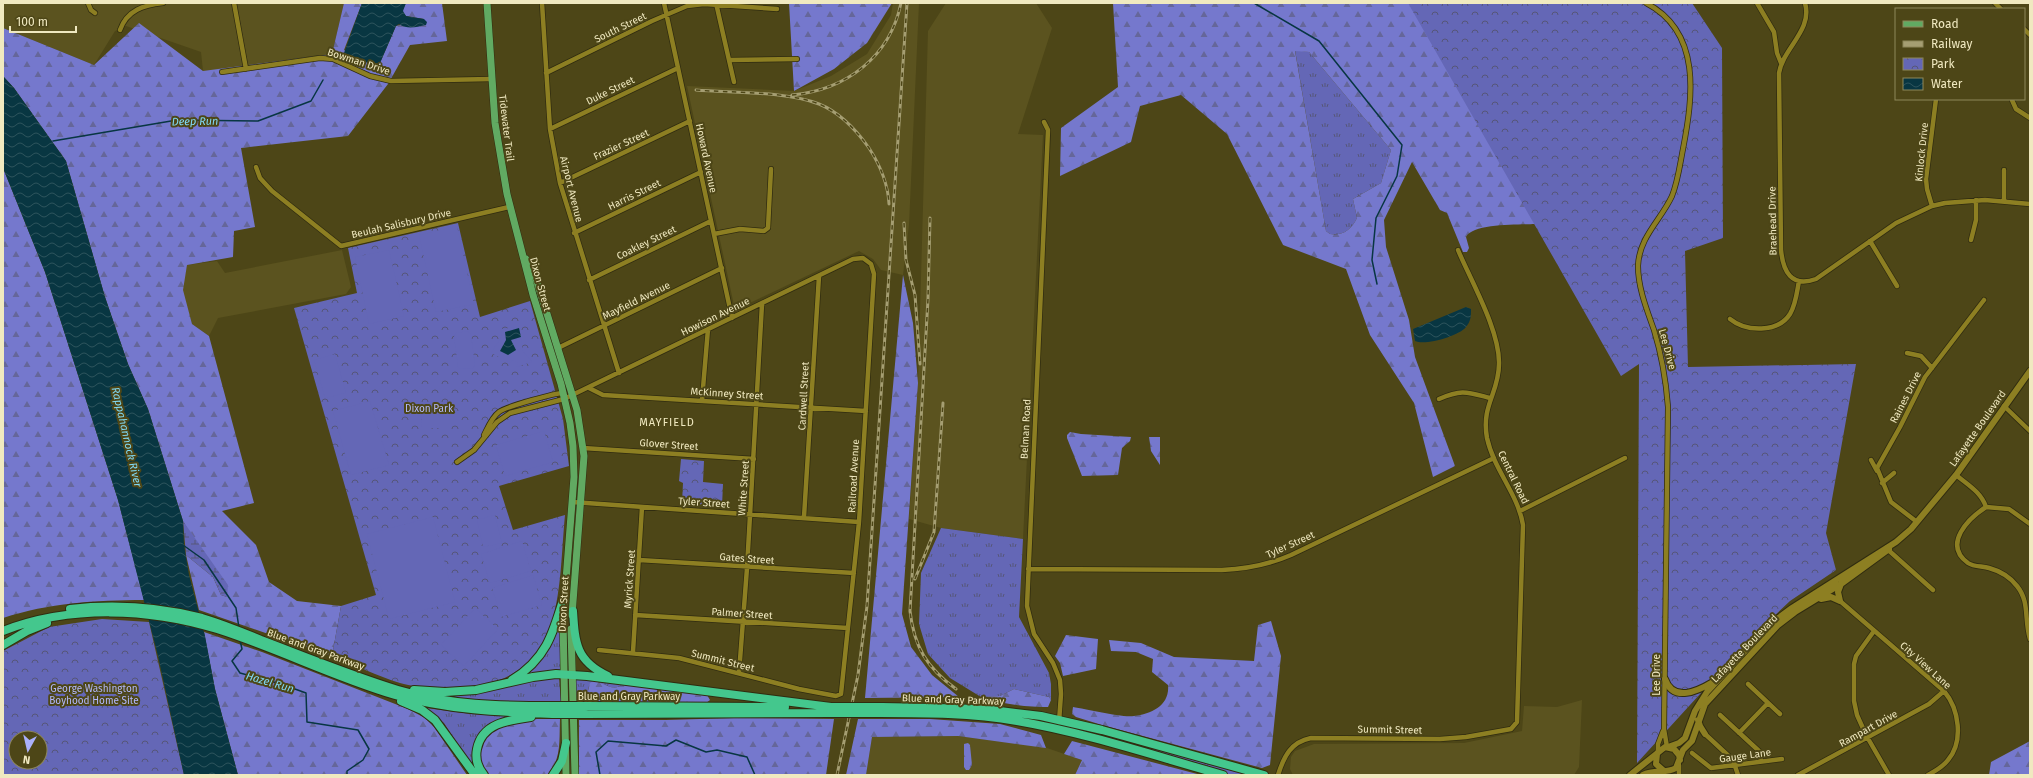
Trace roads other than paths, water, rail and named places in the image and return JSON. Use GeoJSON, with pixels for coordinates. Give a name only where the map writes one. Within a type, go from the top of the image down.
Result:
{"type":"FeatureCollection","features":[{"type":"Feature","properties":{"kind":"highway"},"geometry":{"type":"LineString","coordinates":[[505,684],[528,668],[545,648],[556,626],[564,597]]}},
{"type":"Feature","properties":{"kind":"highway","name":"Blue and Gray Parkway"},"geometry":{"type":"LineString","coordinates":[[3,625],[27,618],[67,610],[164,610],[201,618],[363,684],[414,700],[454,708],[490,711],[984,709],[1059,719],[1264,775]]}},
{"type":"Feature","properties":{"kind":"highway","name":"Blue and Gray Parkway"},"geometry":{"type":"LineString","coordinates":[[91,613],[123,610]]}},
{"type":"Feature","properties":{"kind":"highway"},"geometry":{"type":"LineString","coordinates":[[573,611],[576,643],[583,658],[600,672],[622,680]]}},
{"type":"Feature","properties":{"kind":"highway"},"geometry":{"type":"LineString","coordinates":[[3,630],[50,618],[91,613]]}},
{"type":"Feature","properties":{"kind":"highway"},"geometry":{"type":"LineString","coordinates":[[3,645],[37,626],[66,617],[91,613]]}},
{"type":"Feature","properties":{"kind":"highway","name":"Blue and Gray Parkway"},"geometry":{"type":"LineString","coordinates":[[262,643],[398,690],[464,703],[553,710]]}},
{"type":"Feature","properties":{"kind":"highway"},"geometry":{"type":"LineString","coordinates":[[398,690],[459,691],[481,689],[542,675],[556,674],[622,680],[831,710]]}},
{"type":"Feature","properties":{"kind":"highway"},"geometry":{"type":"LineString","coordinates":[[363,684],[422,710],[435,720],[475,775]]}},
{"type":"Feature","properties":{"kind":"highway"},"geometry":{"type":"LineString","coordinates":[[484,775],[479,767],[476,756],[478,744],[487,730],[496,724],[512,719],[553,710]]}},
{"type":"Feature","properties":{"kind":"highway","name":"Blue and Gray Parkway"},"geometry":{"type":"LineString","coordinates":[[881,710],[953,714],[1016,721],[1058,730],[1223,775]]}},
{"type":"Feature","properties":{"kind":"highway"},"geometry":{"type":"LineString","coordinates":[[553,775],[562,761],[566,744]]}},
{"type":"Feature","properties":{"kind":"main road","name":"Tidewater Trail"},"geometry":{"type":"LineString","coordinates":[[487,3],[491,79],[497,146],[509,207],[523,254]]}},
{"type":"Feature","properties":{"kind":"main road","name":"Dixon Street"},"geometry":{"type":"LineString","coordinates":[[523,254],[534,272],[558,348],[578,416],[583,448],[584,469],[580,503],[568,676],[566,775]]}},
{"type":"Feature","properties":{"kind":"main road","name":"Dixon Street"},"geometry":{"type":"LineString","coordinates":[[523,254],[533,295],[563,396],[570,423],[573,446],[574,470],[564,597],[575,775]]}},
{"type":"Feature","properties":{"kind":"main road","name":"Lafayette Boulevard"},"geometry":{"type":"LineString","coordinates":[[1643,775],[1653,771],[1668,772],[1676,768],[1683,750],[1693,738],[1703,707],[1713,694],[1778,625],[1795,612],[1841,584],[1888,548],[1917,522],[1956,475],[2004,406],[2030,372]]}},
{"type":"Feature","properties":{"kind":"main road","name":"Lafayette Boulevard"},"geometry":{"type":"LineString","coordinates":[[1630,775],[1647,763],[1658,752],[1679,743],[1685,738],[1698,704],[1718,680],[1778,617],[1888,548]]}},
{"type":"Feature","properties":{"kind":"main road"},"geometry":{"type":"LineString","coordinates":[[1840,601],[1838,592],[1841,584]]}},
{"type":"Feature","properties":{"kind":"main road"},"geometry":{"type":"LineString","coordinates":[[1813,601],[1829,597],[1840,601]]}},
{"type":"Feature","properties":{"kind":"main road"},"geometry":{"type":"LineString","coordinates":[[1665,679],[1671,688],[1685,694],[1695,692],[1718,680]]}},
{"type":"Feature","properties":{"kind":"main road"},"geometry":{"type":"LineString","coordinates":[[1698,720],[1700,726],[1706,734]]}},
{"type":"Feature","properties":{"kind":"main road"},"geometry":{"type":"LineString","coordinates":[[1693,738],[1699,734],[1706,734]]}},
{"type":"Feature","properties":{"kind":"main road"},"geometry":{"type":"LineString","coordinates":[[1668,747],[1677,752],[1679,762]]}},
{"type":"Feature","properties":{"kind":"main road"},"geometry":{"type":"LineString","coordinates":[[1658,752],[1655,758],[1656,764],[1668,772]]}},
{"type":"Feature","properties":{"kind":"street"},"geometry":{"type":"LineString","coordinates":[[88,3],[91,10],[95,13]]}},
{"type":"Feature","properties":{"kind":"street"},"geometry":{"type":"LineString","coordinates":[[120,30],[127,18],[137,9],[147,5],[163,3]]}},
{"type":"Feature","properties":{"kind":"street"},"geometry":{"type":"LineString","coordinates":[[234,3],[246,69]]}},
{"type":"Feature","properties":{"kind":"street","name":"Airport Avenue"},"geometry":{"type":"LineString","coordinates":[[542,3],[550,129],[560,183],[574,233],[619,373]]}},
{"type":"Feature","properties":{"kind":"street","name":"Howard Avenue"},"geometry":{"type":"LineString","coordinates":[[664,3],[732,318]]}},
{"type":"Feature","properties":{"kind":"street","name":"Lee Drive"},"geometry":{"type":"LineString","coordinates":[[1646,3],[1669,20],[1682,38],[1688,64],[1691,92],[1690,113],[1675,187],[1668,205],[1646,238],[1640,252],[1638,265],[1642,291],[1665,369],[1668,407],[1664,729]]}},
{"type":"Feature","properties":{"kind":"street"},"geometry":{"type":"LineString","coordinates":[[1757,3],[1774,32],[1777,53],[1781,63]]}},
{"type":"Feature","properties":{"kind":"street","name":"Braehead Drive"},"geometry":{"type":"LineString","coordinates":[[1799,281],[1785,270],[1781,250],[1779,73],[1781,63],[1804,25],[1806,13],[1805,3]]}},
{"type":"Feature","properties":{"kind":"street"},"geometry":{"type":"LineString","coordinates":[[717,4],[734,82]]}},
{"type":"Feature","properties":{"kind":"street","name":"South Street"},"geometry":{"type":"LineString","coordinates":[[546,73],[666,14],[694,5],[717,4],[777,8]]}},
{"type":"Feature","properties":{"kind":"street","name":"Bowman Drive"},"geometry":{"type":"LineString","coordinates":[[222,72],[320,58],[333,60],[370,76],[391,81],[491,79]]}},
{"type":"Feature","properties":{"kind":"street"},"geometry":{"type":"LineString","coordinates":[[730,60],[797,59]]}},
{"type":"Feature","properties":{"kind":"street","name":"Duke Street"},"geometry":{"type":"LineString","coordinates":[[550,129],[678,68]]}},
{"type":"Feature","properties":{"kind":"street","name":"Kinlock Drive"},"geometry":{"type":"LineString","coordinates":[[1932,206],[1926,189],[1926,179],[1936,100]]}},
{"type":"Feature","properties":{"kind":"street"},"geometry":{"type":"LineString","coordinates":[[2012,100],[2020,113],[2030,118]]}},
{"type":"Feature","properties":{"kind":"street","name":"Frazier Street"},"geometry":{"type":"LineString","coordinates":[[560,183],[690,121]]}},
{"type":"Feature","properties":{"kind":"street","name":"Belman Road"},"geometry":{"type":"LineString","coordinates":[[1044,122],[1048,130],[1028,569],[1028,617],[1034,634],[1053,663],[1060,680],[1061,694],[1058,730]]}},
{"type":"Feature","properties":{"kind":"street","name":"Beulah Salisbury Drive"},"geometry":{"type":"LineString","coordinates":[[256,167],[260,178],[272,191],[341,246],[509,207]]}},
{"type":"Feature","properties":{"kind":"street"},"geometry":{"type":"LineString","coordinates":[[714,234],[730,230],[764,231],[768,228],[770,169]]}},
{"type":"Feature","properties":{"kind":"street"},"geometry":{"type":"LineString","coordinates":[[2004,170],[2004,201]]}},
{"type":"Feature","properties":{"kind":"street","name":"Harris Street"},"geometry":{"type":"LineString","coordinates":[[574,233],[701,172]]}},
{"type":"Feature","properties":{"kind":"street"},"geometry":{"type":"LineString","coordinates":[[1730,319],[1740,326],[1755,329],[1781,323],[1791,312],[1799,281],[1810,281],[1821,277],[1870,241],[1907,217],[1932,206],[1976,200],[2030,204]]}},
{"type":"Feature","properties":{"kind":"street"},"geometry":{"type":"LineString","coordinates":[[1971,240],[1976,220],[1976,200]]}},
{"type":"Feature","properties":{"kind":"street","name":"Coakley Street"},"geometry":{"type":"LineString","coordinates":[[589,280],[711,221]]}},
{"type":"Feature","properties":{"kind":"street"},"geometry":{"type":"LineString","coordinates":[[1870,241],[1897,286]]}},
{"type":"Feature","properties":{"kind":"street","name":"Central Road"},"geometry":{"type":"LineString","coordinates":[[1458,250],[1497,344],[1499,373],[1486,413],[1486,427],[1494,458],[1520,511],[1523,525],[1517,722]]}},
{"type":"Feature","properties":{"kind":"street","name":"Howison Avenue"},"geometry":{"type":"LineString","coordinates":[[572,394],[589,388],[853,259],[866,260]]}},
{"type":"Feature","properties":{"kind":"street","name":"Railroad Avenue"},"geometry":{"type":"LineString","coordinates":[[840,695],[842,692],[859,522],[866,411],[874,274],[873,267],[866,260]]}},
{"type":"Feature","properties":{"kind":"street","name":"Mayfield Avenue"},"geometry":{"type":"LineString","coordinates":[[558,348],[722,268]]}},
{"type":"Feature","properties":{"kind":"street","name":"Cardwell Street"},"geometry":{"type":"LineString","coordinates":[[804,517],[819,276]]}},
{"type":"Feature","properties":{"kind":"street","name":"Raines Drive"},"geometry":{"type":"LineString","coordinates":[[1877,471],[1919,386],[1984,300]]}},
{"type":"Feature","properties":{"kind":"street","name":"White Street"},"geometry":{"type":"LineString","coordinates":[[739,673],[754,459],[762,304]]}},
{"type":"Feature","properties":{"kind":"street"},"geometry":{"type":"LineString","coordinates":[[702,400],[708,329]]}},
{"type":"Feature","properties":{"kind":"street"},"geometry":{"type":"LineString","coordinates":[[1907,353],[1921,356],[1932,368]]}},
{"type":"Feature","properties":{"kind":"street","name":"McKinney Street"},"geometry":{"type":"LineString","coordinates":[[589,388],[603,395],[866,411]]}},
{"type":"Feature","properties":{"kind":"street"},"geometry":{"type":"LineString","coordinates":[[1439,399],[1454,392],[1461,391],[1490,398]]}},
{"type":"Feature","properties":{"kind":"street"},"geometry":{"type":"LineString","coordinates":[[457,462],[474,450],[493,420],[502,410],[572,394]]}},
{"type":"Feature","properties":{"kind":"street"},"geometry":{"type":"LineString","coordinates":[[2004,406],[2030,431]]}},
{"type":"Feature","properties":{"kind":"street","name":"Glover Street"},"geometry":{"type":"LineString","coordinates":[[583,448],[754,459]]}},
{"type":"Feature","properties":{"kind":"street","name":"Tyler Street"},"geometry":{"type":"LineString","coordinates":[[1028,569],[1222,570],[1260,566],[1291,555],[1494,458]]}},
{"type":"Feature","properties":{"kind":"street"},"geometry":{"type":"LineString","coordinates":[[1520,511],[1625,458]]}},
{"type":"Feature","properties":{"kind":"street"},"geometry":{"type":"LineString","coordinates":[[1871,460],[1891,502],[1917,522]]}},
{"type":"Feature","properties":{"kind":"street"},"geometry":{"type":"LineString","coordinates":[[1882,483],[1894,473]]}},
{"type":"Feature","properties":{"kind":"street"},"geometry":{"type":"LineString","coordinates":[[1956,475],[1977,492],[1986,507]]}},
{"type":"Feature","properties":{"kind":"street","name":"Tyler Street"},"geometry":{"type":"LineString","coordinates":[[572,502],[859,522]]}},
{"type":"Feature","properties":{"kind":"street","name":"Myrick Street"},"geometry":{"type":"LineString","coordinates":[[633,652],[642,507]]}},
{"type":"Feature","properties":{"kind":"street"},"geometry":{"type":"LineString","coordinates":[[2030,524],[2009,509],[1986,507],[1976,514],[1962,529],[1958,541],[1960,552],[1969,563],[2001,573],[2017,586],[2025,602],[2030,638]]}},
{"type":"Feature","properties":{"kind":"street"},"geometry":{"type":"LineString","coordinates":[[1888,548],[1933,590]]}},
{"type":"Feature","properties":{"kind":"street","name":"Gates Street"},"geometry":{"type":"LineString","coordinates":[[639,560],[747,568],[854,573]]}},
{"type":"Feature","properties":{"kind":"street","name":"City View Lane"},"geometry":{"type":"LineString","coordinates":[[1840,601],[1944,691],[1951,700],[1956,711],[1956,742],[1949,760],[1928,775]]}},
{"type":"Feature","properties":{"kind":"street","name":"Palmer Street"},"geometry":{"type":"LineString","coordinates":[[636,615],[848,628]]}},
{"type":"Feature","properties":{"kind":"street"},"geometry":{"type":"LineString","coordinates":[[1874,631],[1859,650],[1854,664],[1854,700],[1857,715],[1889,775]]}},
{"type":"Feature","properties":{"kind":"street","name":"Summit Street"},"geometry":{"type":"LineString","coordinates":[[599,650],[633,652],[679,658],[799,689],[836,696],[840,695]]}},
{"type":"Feature","properties":{"kind":"street"},"geometry":{"type":"LineString","coordinates":[[1748,684],[1780,714]]}},
{"type":"Feature","properties":{"kind":"street","name":"Rampart Drive"},"geometry":{"type":"LineString","coordinates":[[1798,775],[1929,704],[1944,691]]}},
{"type":"Feature","properties":{"kind":"street"},"geometry":{"type":"LineString","coordinates":[[1739,733],[1768,703]]}},
{"type":"Feature","properties":{"kind":"street"},"geometry":{"type":"LineString","coordinates":[[1720,715],[1759,751],[1761,761]]}},
{"type":"Feature","properties":{"kind":"street","name":"Summit Street"},"geometry":{"type":"LineString","coordinates":[[1278,775],[1284,758],[1290,748],[1301,741],[1311,738],[1454,738],[1511,728],[1517,722]]}},
{"type":"Feature","properties":{"kind":"street"},"geometry":{"type":"LineString","coordinates":[[1664,729],[1668,747]]}},
{"type":"Feature","properties":{"kind":"street"},"geometry":{"type":"LineString","coordinates":[[1658,752],[1658,744],[1664,729]]}},
{"type":"Feature","properties":{"kind":"street"},"geometry":{"type":"LineString","coordinates":[[1706,734],[1731,758],[1736,765],[1738,775]]}},
{"type":"Feature","properties":{"kind":"street","name":"Gauge Lane"},"geometry":{"type":"LineString","coordinates":[[1692,753],[1710,768],[1782,759]]}},
{"type":"Feature","properties":{"kind":"street"},"geometry":{"type":"LineString","coordinates":[[1679,762],[1679,775]]}},
{"type":"Feature","properties":{"kind":"water"},"geometry":{"type":"Polygon","coordinates":[[[362,3],[406,3],[403,11],[406,16],[424,19],[427,22],[426,25],[415,27],[406,27],[399,24],[396,26],[380,63],[375,66],[344,53],[362,3]]]}},
{"type":"Feature","properties":{"kind":"water","name":"Rappahannock River"},"geometry":{"type":"Polygon","coordinates":[[[3,76],[14,88],[66,161],[105,297],[128,364],[148,409],[183,521],[184,545],[189,575],[205,636],[215,689],[238,775],[184,775],[158,656],[118,500],[45,272],[3,168],[3,76]]]}},
{"type":"Feature","properties":{"kind":"water"},"geometry":{"type":"Polygon","coordinates":[[[1466,307],[1471,309],[1470,321],[1466,327],[1456,334],[1434,341],[1415,341],[1413,329],[1466,307]]]}},
{"type":"Feature","properties":{"kind":"water"},"geometry":{"type":"Polygon","coordinates":[[[519,328],[521,337],[511,340],[516,350],[508,355],[500,351],[506,340],[505,332],[519,328]]]}},
{"type":"Feature","properties":{"kind":"waterway"},"geometry":{"type":"LineString","coordinates":[[1254,3],[1319,41],[1402,145],[1397,176],[1376,218],[1372,260],[1377,284]]}},
{"type":"Feature","properties":{"kind":"waterway","name":"Deep Run"},"geometry":{"type":"LineString","coordinates":[[53,141],[177,120],[258,121],[311,101],[323,80]]}},
{"type":"Feature","properties":{"kind":"waterway","name":"Hazel Run"},"geometry":{"type":"LineString","coordinates":[[183,545],[204,560],[236,608],[239,628]]}},
{"type":"Feature","properties":{"kind":"waterway","name":"Hazel Run"},"geometry":{"type":"LineString","coordinates":[[240,640],[242,649],[232,661],[240,673],[281,684],[306,693],[307,722],[358,730],[369,749],[363,760],[347,771],[347,775]]}},
{"type":"Feature","properties":{"kind":"waterway","name":"Hazel Run"},"geometry":{"type":"LineString","coordinates":[[600,775],[596,752],[608,741],[666,746],[676,740],[706,752],[717,750],[747,757],[755,775]]}},
{"type":"Feature","properties":{"kind":"railway"},"geometry":{"type":"LineString","coordinates":[[792,95],[812,92],[830,86],[847,78],[863,67],[876,55],[887,39],[895,22],[901,3]]}},
{"type":"Feature","properties":{"kind":"railway"},"geometry":{"type":"LineString","coordinates":[[837,775],[858,675],[867,606],[907,3]]}},
{"type":"Feature","properties":{"kind":"railway"},"geometry":{"type":"LineString","coordinates":[[696,90],[759,93],[791,97],[806,100],[826,107],[847,123],[869,148],[883,175],[889,204]]}},
{"type":"Feature","properties":{"kind":"railway"},"geometry":{"type":"LineString","coordinates":[[930,218],[928,299],[910,611],[915,635],[924,656],[937,673],[956,689]]}},
{"type":"Feature","properties":{"kind":"railway"},"geometry":{"type":"LineString","coordinates":[[904,223],[906,260],[915,295],[920,364]]}},
{"type":"Feature","properties":{"kind":"railway"},"geometry":{"type":"LineString","coordinates":[[915,579],[934,532],[943,403]]}},
{"type":"Feature","properties":{"kind":"district","name":"MAYFIELD"},"geometry":{"type":"Point","coordinates":[667,422]}},
{"type":"Feature","properties":{"kind":"park label","name":"Dixon Park"},"geometry":{"type":"Point","coordinates":[429,408]}},
{"type":"Feature","properties":{"kind":"park label","name":"George Washington Boyhood Home Site"},"geometry":{"type":"Point","coordinates":[94,694]}}]}
